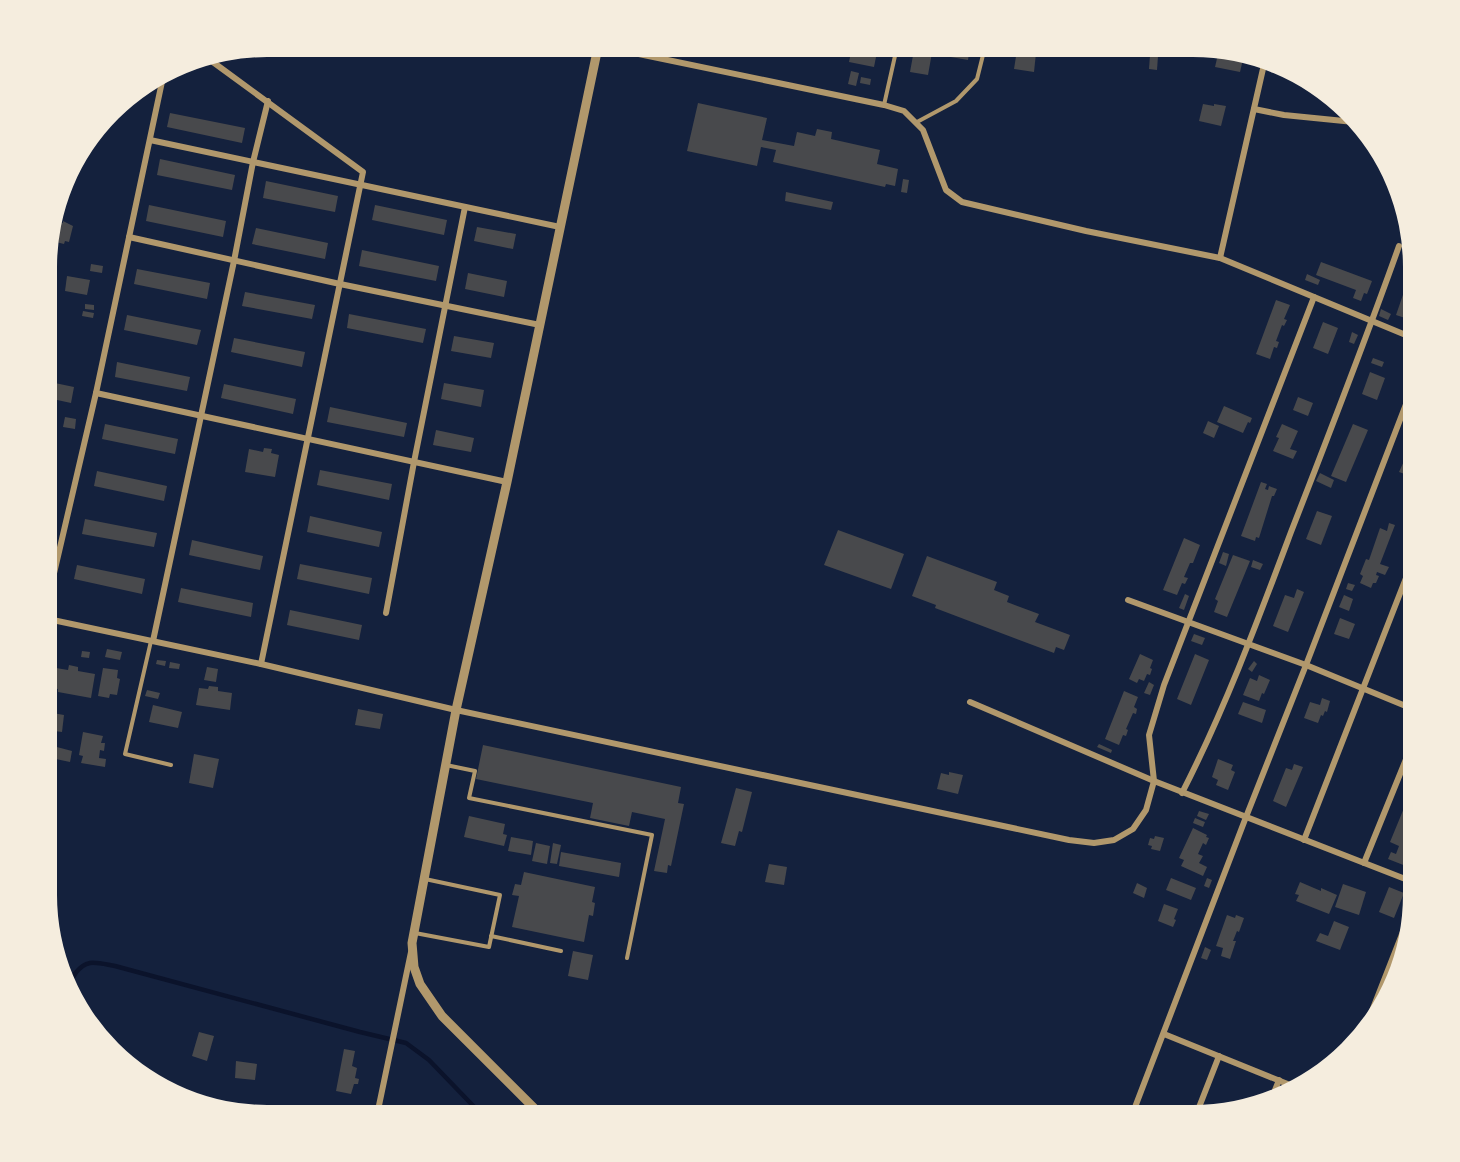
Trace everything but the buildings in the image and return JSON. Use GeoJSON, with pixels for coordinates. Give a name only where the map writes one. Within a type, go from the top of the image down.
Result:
{"type":"FeatureCollection","features":[{"type":"Feature","properties":{"kind":"street"},"geometry":{"type":"LineString","coordinates":[[379,1105],[456,710],[507,482],[596,57]]}},
{"type":"Feature","properties":{"kind":"street"},"geometry":{"type":"LineString","coordinates":[[653,57],[904,111],[923,130],[946,190],[962,202],[1086,231],[1220,258],[1403,334]]}},
{"type":"Feature","properties":{"kind":"street"},"geometry":{"type":"LineString","coordinates":[[215,63],[363,172],[261,664]]}},
{"type":"Feature","properties":{"kind":"street"},"geometry":{"type":"LineString","coordinates":[[1220,258],[1263,69]]}},
{"type":"Feature","properties":{"kind":"street"},"geometry":{"type":"LineString","coordinates":[[57,560],[96,393],[161,85]]}},
{"type":"Feature","properties":{"kind":"street"},"geometry":{"type":"LineString","coordinates":[[152,641],[234,261],[253,162],[268,101]]}},
{"type":"Feature","properties":{"kind":"street"},"geometry":{"type":"LineString","coordinates":[[1254,109],[1284,115],[1345,121]]}},
{"type":"Feature","properties":{"kind":"street"},"geometry":{"type":"LineString","coordinates":[[150,140],[560,227]]}},
{"type":"Feature","properties":{"kind":"street"},"geometry":{"type":"LineString","coordinates":[[386,613],[465,207]]}},
{"type":"Feature","properties":{"kind":"street"},"geometry":{"type":"LineString","coordinates":[[129,237],[540,325]]}},
{"type":"Feature","properties":{"kind":"street"},"geometry":{"type":"LineString","coordinates":[[1182,793],[1204,750],[1248,644],[1399,246]]}},
{"type":"Feature","properties":{"kind":"street"},"geometry":{"type":"LineString","coordinates":[[57,621],[261,664],[456,710],[1024,831],[1094,843],[1114,840],[1132,829],[1146,810],[1154,781],[1149,735],[1164,685],[1314,297]]}},
{"type":"Feature","properties":{"kind":"street"},"geometry":{"type":"LineString","coordinates":[[96,393],[507,482]]}},
{"type":"Feature","properties":{"kind":"street"},"geometry":{"type":"LineString","coordinates":[[1136,1105],[1403,412]]}},
{"type":"Feature","properties":{"kind":"street"},"geometry":{"type":"LineString","coordinates":[[1304,840],[1403,586]]}},
{"type":"Feature","properties":{"kind":"street"},"geometry":{"type":"LineString","coordinates":[[1128,600],[1306,665],[1403,705]]}},
{"type":"Feature","properties":{"kind":"street"},"geometry":{"type":"LineString","coordinates":[[970,702],[1182,793],[1403,878]]}},
{"type":"Feature","properties":{"kind":"street"},"geometry":{"type":"LineString","coordinates":[[1364,863],[1403,767]]}},
{"type":"Feature","properties":{"kind":"street"},"geometry":{"type":"LineString","coordinates":[[412,943],[414,967],[420,984],[442,1016],[532,1105]]}},
{"type":"Feature","properties":{"kind":"street"},"geometry":{"type":"LineString","coordinates":[[1381,988],[1394,953]]}},
{"type":"Feature","properties":{"kind":"street"},"geometry":{"type":"LineString","coordinates":[[1164,1034],[1286,1083]]}},
{"type":"Feature","properties":{"kind":"street"},"geometry":{"type":"LineString","coordinates":[[1200,1104],[1219,1056]]}},
{"type":"Feature","properties":{"kind":"street"},"geometry":{"type":"LineString","coordinates":[[1276,1087],[1279,1080]]}},
{"type":"Feature","properties":{"kind":"lane"},"geometry":{"type":"LineString","coordinates":[[884,105],[895,57]]}},
{"type":"Feature","properties":{"kind":"lane"},"geometry":{"type":"LineString","coordinates":[[916,123],[956,100],[977,79],[982,57]]}},
{"type":"Feature","properties":{"kind":"lane"},"geometry":{"type":"LineString","coordinates":[[152,641],[125,754],[171,765]]}},
{"type":"Feature","properties":{"kind":"lane"},"geometry":{"type":"LineString","coordinates":[[445,765],[475,771],[469,798],[652,835],[627,958]]}},
{"type":"Feature","properties":{"kind":"lane"},"geometry":{"type":"LineString","coordinates":[[414,933],[489,947],[500,895],[424,879]]}},
{"type":"Feature","properties":{"kind":"lane"},"geometry":{"type":"LineString","coordinates":[[491,936],[561,951]]}},
{"type":"Feature","properties":{"kind":"waterway"},"geometry":{"type":"LineString","coordinates":[[73,976],[82,966],[90,963],[115,966],[406,1043],[429,1060],[472,1105]]}}]}
